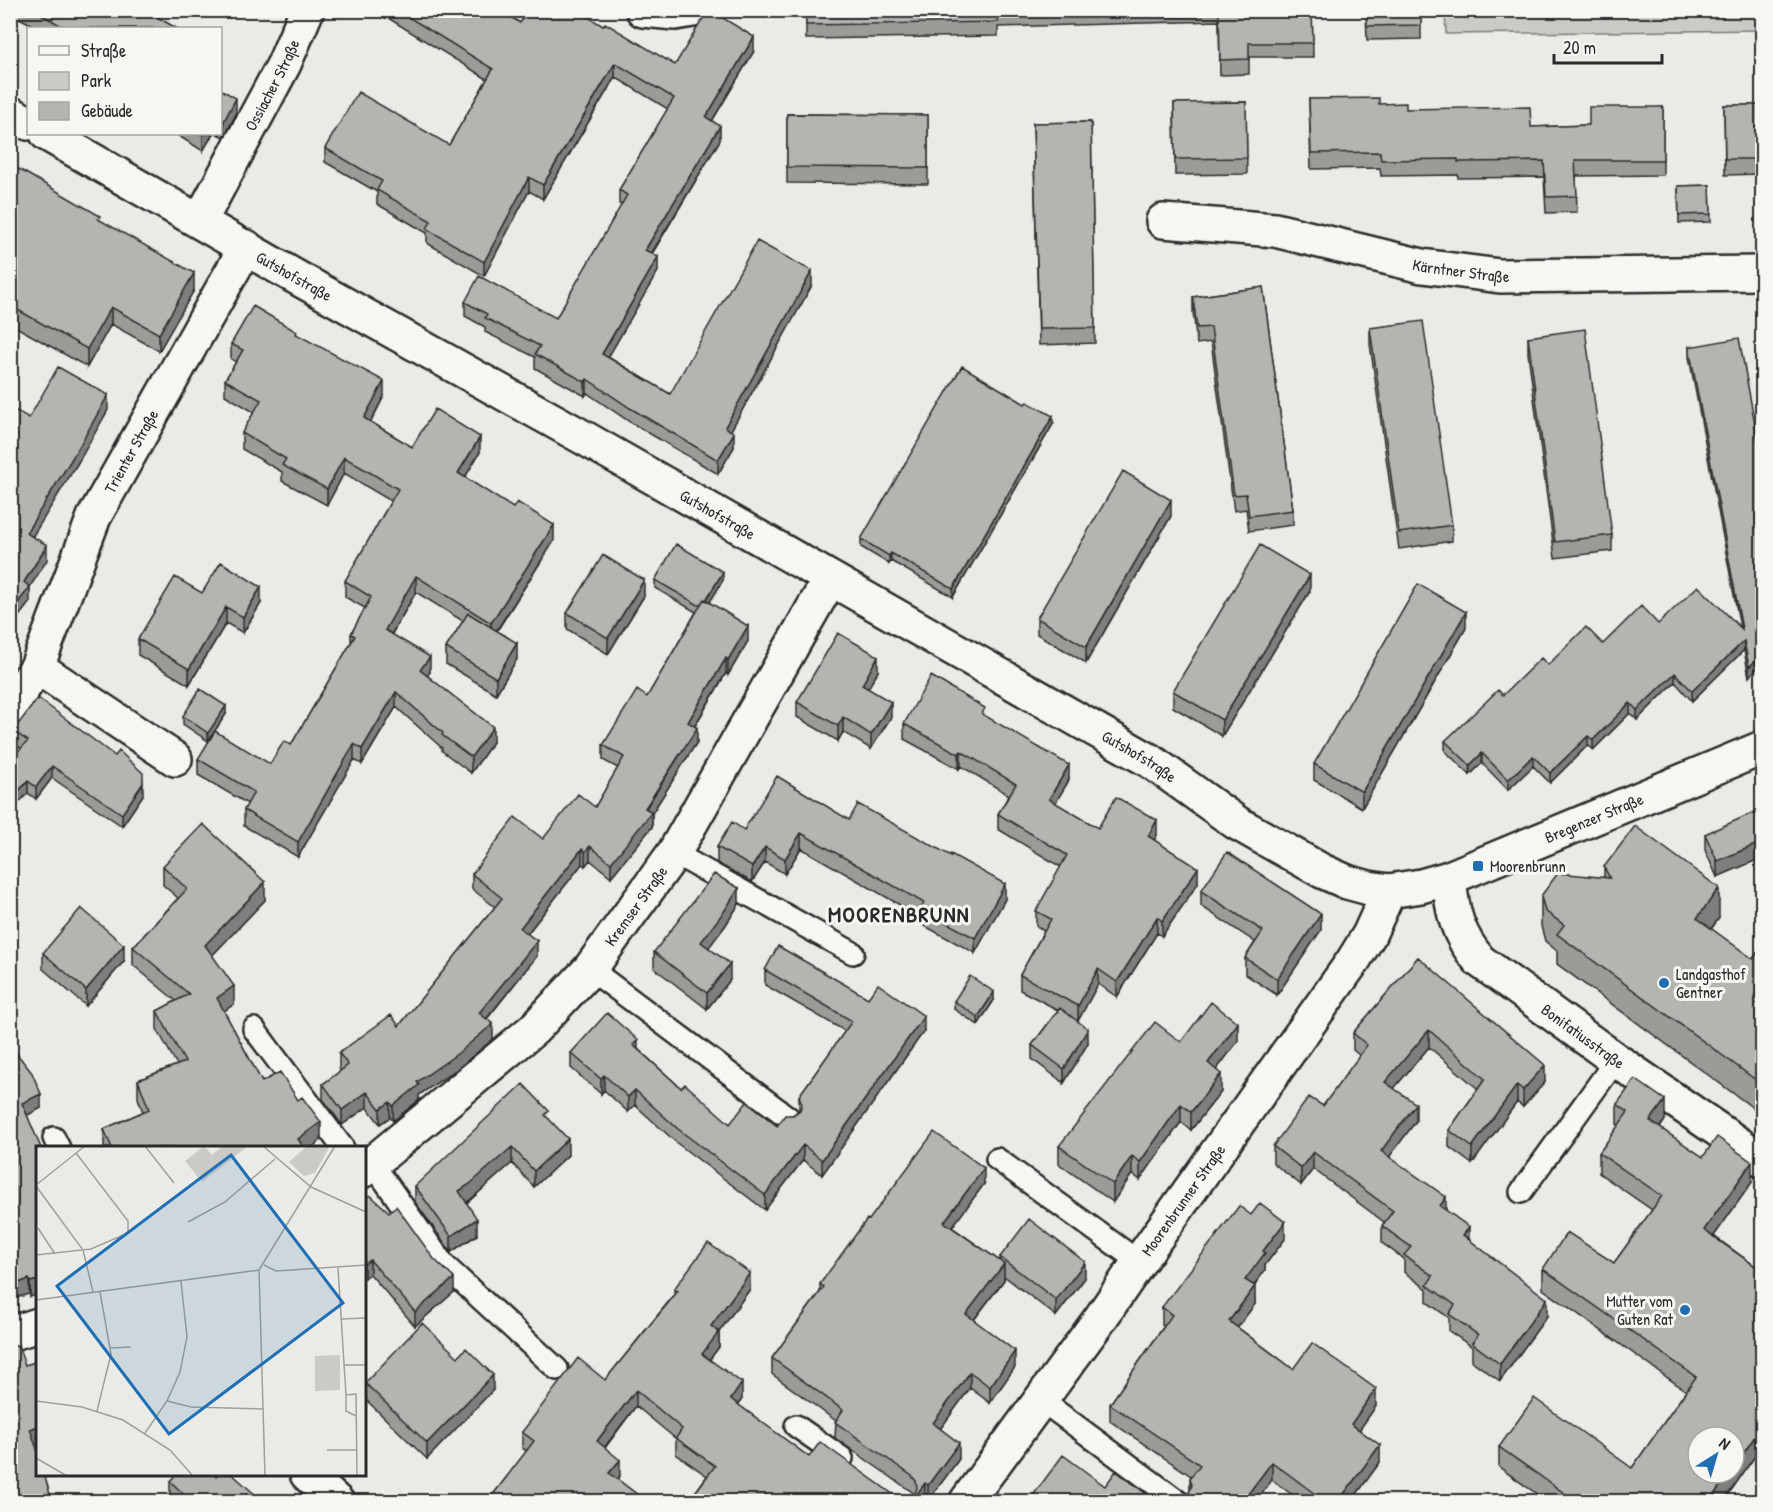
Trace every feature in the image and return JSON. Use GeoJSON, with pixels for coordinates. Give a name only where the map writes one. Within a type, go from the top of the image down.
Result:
{"type":"FeatureCollection","features":[{"type":"Feature","properties":{"kind":"street","name":"Ossiacher Straße"},"geometry":{"type":"LineString","coordinates":[[200,221],[284,64],[307,10]]}},
{"type":"Feature","properties":{"kind":"street"},"geometry":{"type":"LineString","coordinates":[[643,10],[675,13],[693,10]]}},
{"type":"Feature","properties":{"kind":"street"},"geometry":{"type":"LineString","coordinates":[[10,113],[27,122]]}},
{"type":"Feature","properties":{"kind":"street","name":"Gutshofstraße"},"geometry":{"type":"LineString","coordinates":[[49,135],[1152,762],[1237,823],[1307,863],[1347,882],[1389,891]]}},
{"type":"Feature","properties":{"kind":"street","name":"Kärntner Straße"},"geometry":{"type":"LineString","coordinates":[[1163,221],[1275,230],[1422,266],[1500,276],[1762,273]]}},
{"type":"Feature","properties":{"kind":"street","name":"Trienter Straße"},"geometry":{"type":"LineString","coordinates":[[11,707],[37,667],[94,517],[246,247]]}},
{"type":"Feature","properties":{"kind":"street","name":"Kremser Straße"},"geometry":{"type":"LineString","coordinates":[[369,1167],[534,1029],[590,969],[674,853],[830,579]]}},
{"type":"Feature","properties":{"kind":"street"},"geometry":{"type":"LineString","coordinates":[[37,667],[175,759]]}},
{"type":"Feature","properties":{"kind":"street","name":"Bregenzer Straße"},"geometry":{"type":"LineString","coordinates":[[1389,891],[1421,886],[1449,878],[1762,748]]}},
{"type":"Feature","properties":{"kind":"street","name":"Bonifatiusstraße"},"geometry":{"type":"LineString","coordinates":[[1449,878],[1451,905],[1457,926],[1468,948],[1480,961],[1616,1060],[1762,1160]]}},
{"type":"Feature","properties":{"kind":"street","name":"Moorenbrunner Straße"},"geometry":{"type":"LineString","coordinates":[[966,1502],[1100,1319],[1353,961],[1369,935],[1389,891]]}},
{"type":"Feature","properties":{"kind":"street"},"geometry":{"type":"LineString","coordinates":[[10,1334],[36,1326]]}},
{"type":"Feature","properties":{"kind":"street"},"geometry":{"type":"LineString","coordinates":[[309,1476],[337,1502]]}},
{"type":"Feature","properties":{"kind":"lane"},"geometry":{"type":"LineString","coordinates":[[674,853],[853,953]]}},
{"type":"Feature","properties":{"kind":"lane"},"geometry":{"type":"LineString","coordinates":[[590,969],[789,1118]]}},
{"type":"Feature","properties":{"kind":"lane"},"geometry":{"type":"LineString","coordinates":[[254,1029],[342,1146]]}},
{"type":"Feature","properties":{"kind":"lane"},"geometry":{"type":"LineString","coordinates":[[1521,1192],[1616,1060]]}},
{"type":"Feature","properties":{"kind":"lane"},"geometry":{"type":"LineString","coordinates":[[997,1159],[1139,1262]]}},
{"type":"Feature","properties":{"kind":"lane"},"geometry":{"type":"LineString","coordinates":[[369,1167],[444,1264],[557,1369]]}},
{"type":"Feature","properties":{"kind":"lane"},"geometry":{"type":"LineString","coordinates":[[1041,1400],[1179,1502]]}},
{"type":"Feature","properties":{"kind":"lane"},"geometry":{"type":"LineString","coordinates":[[796,1426],[855,1467]]}},
{"type":"Feature","properties":{"kind":"green space"},"geometry":{"type":"Polygon","coordinates":[[[1445,11],[1762,11],[1762,30],[1446,34],[1445,11]]]}},
{"type":"Feature","properties":{"kind":"building"},"geometry":{"type":"Polygon","coordinates":[[[34,10],[145,10],[174,27],[63,27],[34,10]]]}},
{"type":"Feature","properties":{"kind":"building"},"geometry":{"type":"Polygon","coordinates":[[[397,10],[499,10],[520,23],[528,10],[577,10],[603,26],[605,23],[675,65],[708,10],[754,37],[706,117],[720,126],[645,250],[658,257],[602,354],[670,394],[757,241],[812,271],[725,427],[734,433],[718,460],[630,408],[587,379],[585,382],[535,354],[540,346],[485,318],[487,314],[465,302],[479,276],[556,318],[627,195],[619,190],[674,98],[615,63],[543,185],[529,177],[484,262],[427,229],[431,221],[377,190],[382,181],[325,148],[358,92],[449,145],[493,69],[397,10]]]}},
{"type":"Feature","properties":{"kind":"building"},"geometry":{"type":"Polygon","coordinates":[[[806,10],[1083,10],[998,13],[998,22],[806,25],[806,10]]]}},
{"type":"Feature","properties":{"kind":"building"},"geometry":{"type":"Polygon","coordinates":[[[1219,10],[1312,10],[1313,43],[1249,43],[1249,59],[1220,60],[1219,10]]]}},
{"type":"Feature","properties":{"kind":"building"},"geometry":{"type":"Polygon","coordinates":[[[1367,10],[1421,10],[1421,25],[1367,26],[1367,10]]]}},
{"type":"Feature","properties":{"kind":"building"},"geometry":{"type":"Polygon","coordinates":[[[222,90],[236,98],[224,121],[222,120],[222,90]]]}},
{"type":"Feature","properties":{"kind":"building"},"geometry":{"type":"Polygon","coordinates":[[[1379,98],[1379,104],[1406,103],[1406,109],[1530,107],[1531,127],[1589,125],[1589,107],[1663,107],[1663,160],[1575,160],[1577,196],[1546,197],[1544,161],[1381,160],[1380,152],[1311,153],[1309,99],[1379,98]]]}},
{"type":"Feature","properties":{"kind":"building"},"geometry":{"type":"Polygon","coordinates":[[[1246,102],[1247,158],[1175,159],[1174,103],[1246,102]]]}},
{"type":"Feature","properties":{"kind":"building"},"geometry":{"type":"Polygon","coordinates":[[[1724,105],[1762,105],[1762,159],[1725,159],[1724,105]]]}},
{"type":"Feature","properties":{"kind":"building"},"geometry":{"type":"Polygon","coordinates":[[[787,114],[928,115],[928,168],[787,167],[787,114]]]}},
{"type":"Feature","properties":{"kind":"building"},"geometry":{"type":"Polygon","coordinates":[[[1091,122],[1095,328],[1039,329],[1033,123],[1091,122]]]}},
{"type":"Feature","properties":{"kind":"building"},"geometry":{"type":"Polygon","coordinates":[[[10,164],[100,216],[98,219],[194,273],[159,334],[111,307],[87,349],[10,307],[10,164]]]}},
{"type":"Feature","properties":{"kind":"building"},"geometry":{"type":"Polygon","coordinates":[[[1710,185],[1711,214],[1679,215],[1678,186],[1710,185]]]}},
{"type":"Feature","properties":{"kind":"building"},"geometry":{"type":"Polygon","coordinates":[[[1263,287],[1293,510],[1249,516],[1246,494],[1234,495],[1211,327],[1197,328],[1193,297],[1263,287]]]}},
{"type":"Feature","properties":{"kind":"building"},"geometry":{"type":"Polygon","coordinates":[[[253,306],[297,332],[296,334],[384,381],[364,418],[412,447],[435,409],[480,437],[458,473],[513,508],[517,502],[554,525],[491,623],[416,576],[385,630],[430,657],[420,670],[493,727],[471,757],[442,735],[443,733],[396,692],[362,749],[354,744],[298,842],[244,810],[254,792],[198,759],[215,731],[270,764],[284,741],[291,745],[355,636],[351,634],[371,597],[345,581],[398,489],[344,457],[327,489],[282,465],[286,459],[242,433],[261,400],[225,380],[243,350],[231,344],[253,306]]]}},
{"type":"Feature","properties":{"kind":"building"},"geometry":{"type":"Polygon","coordinates":[[[1423,321],[1452,525],[1399,533],[1370,328],[1423,321]]]}},
{"type":"Feature","properties":{"kind":"building"},"geometry":{"type":"Polygon","coordinates":[[[1585,329],[1612,535],[1555,542],[1528,337],[1585,329]]]}},
{"type":"Feature","properties":{"kind":"building"},"geometry":{"type":"Polygon","coordinates":[[[1739,338],[1762,462],[1762,654],[1749,667],[1744,641],[1692,691],[1675,673],[1637,710],[1630,703],[1593,740],[1588,736],[1550,773],[1533,756],[1508,780],[1482,753],[1470,765],[1445,741],[1498,690],[1503,695],[1541,658],[1548,665],[1586,627],[1603,644],[1641,606],[1658,624],[1698,586],[1742,629],[1689,347],[1739,338]]]}},
{"type":"Feature","properties":{"kind":"building"},"geometry":{"type":"Polygon","coordinates":[[[962,366],[1025,404],[1027,402],[1053,416],[953,589],[891,553],[889,556],[861,539],[962,366]]]}},
{"type":"Feature","properties":{"kind":"building"},"geometry":{"type":"Polygon","coordinates":[[[58,367],[108,395],[26,533],[47,545],[24,582],[30,587],[10,613],[10,413],[13,409],[29,418],[58,367]]]}},
{"type":"Feature","properties":{"kind":"building"},"geometry":{"type":"Polygon","coordinates":[[[1123,471],[1171,500],[1086,647],[1037,618],[1123,471]]]}},
{"type":"Feature","properties":{"kind":"building"},"geometry":{"type":"Polygon","coordinates":[[[676,544],[723,572],[700,606],[655,580],[676,544]]]}},
{"type":"Feature","properties":{"kind":"building"},"geometry":{"type":"Polygon","coordinates":[[[1260,545],[1310,575],[1222,720],[1173,691],[1260,545]]]}},
{"type":"Feature","properties":{"kind":"building"},"geometry":{"type":"Polygon","coordinates":[[[603,555],[644,580],[608,638],[567,613],[603,555]]]}},
{"type":"Feature","properties":{"kind":"building"},"geometry":{"type":"Polygon","coordinates":[[[221,562],[261,587],[243,617],[226,607],[189,669],[138,639],[175,577],[202,593],[221,562]]]}},
{"type":"Feature","properties":{"kind":"building"},"geometry":{"type":"Polygon","coordinates":[[[1418,584],[1466,612],[1362,792],[1314,764],[1418,584]]]}},
{"type":"Feature","properties":{"kind":"building"},"geometry":{"type":"Polygon","coordinates":[[[704,599],[748,626],[688,722],[697,728],[645,808],[652,812],[611,863],[590,846],[585,852],[582,849],[520,928],[537,941],[479,1013],[493,1024],[457,1054],[417,1082],[419,1085],[393,1106],[390,1102],[380,1109],[367,1092],[342,1110],[323,1084],[348,1065],[339,1053],[391,1015],[399,1026],[502,898],[472,874],[515,817],[543,839],[578,794],[595,807],[624,757],[603,745],[637,690],[647,697],[704,599]]]}},
{"type":"Feature","properties":{"kind":"building"},"geometry":{"type":"Polygon","coordinates":[[[468,613],[517,643],[496,678],[446,648],[468,613]]]}},
{"type":"Feature","properties":{"kind":"building"},"geometry":{"type":"Polygon","coordinates":[[[838,633],[878,656],[862,685],[891,702],[871,735],[843,717],[838,726],[797,702],[838,633]]]}},
{"type":"Feature","properties":{"kind":"building"},"geometry":{"type":"Polygon","coordinates":[[[931,676],[985,708],[982,714],[1069,765],[1049,799],[1098,828],[1116,797],[1157,820],[1148,836],[1198,868],[1162,921],[1157,917],[1117,982],[1098,969],[1078,1006],[1020,975],[1051,919],[1036,911],[1067,855],[998,814],[1016,784],[961,751],[959,754],[904,724],[931,676]]]}},
{"type":"Feature","properties":{"kind":"building"},"geometry":{"type":"Polygon","coordinates":[[[200,689],[226,706],[208,733],[183,716],[200,689]]]}},
{"type":"Feature","properties":{"kind":"building"},"geometry":{"type":"Polygon","coordinates":[[[38,698],[115,756],[119,751],[143,773],[143,783],[122,814],[52,766],[36,787],[28,781],[10,800],[10,760],[28,741],[13,731],[38,698]]]}},
{"type":"Feature","properties":{"kind":"building"},"geometry":{"type":"Polygon","coordinates":[[[777,776],[849,820],[858,804],[1005,884],[975,938],[921,909],[924,903],[801,833],[785,859],[765,847],[752,867],[717,847],[732,822],[744,830],[777,776]]]}},
{"type":"Feature","properties":{"kind":"building"},"geometry":{"type":"Polygon","coordinates":[[[1755,812],[1762,830],[1762,842],[1717,861],[1705,834],[1755,812]]]}},
{"type":"Feature","properties":{"kind":"building"},"geometry":{"type":"Polygon","coordinates":[[[203,824],[265,882],[205,945],[234,986],[217,998],[262,1082],[280,1072],[298,1100],[302,1097],[321,1122],[298,1139],[303,1146],[111,1146],[104,1129],[149,1109],[138,1080],[185,1062],[157,1011],[189,994],[133,947],[187,889],[163,866],[203,824]]]}},
{"type":"Feature","properties":{"kind":"building","name":"Landgasthof Gentner"},"geometry":{"type":"Polygon","coordinates":[[[1635,826],[1719,888],[1697,918],[1753,959],[1762,946],[1762,1071],[1756,1080],[1557,934],[1564,925],[1545,911],[1541,896],[1558,873],[1610,878],[1604,867],[1635,826]]]}},
{"type":"Feature","properties":{"kind":"building"},"geometry":{"type":"Polygon","coordinates":[[[1227,852],[1321,914],[1277,979],[1245,958],[1263,931],[1201,891],[1227,852]]]}},
{"type":"Feature","properties":{"kind":"building"},"geometry":{"type":"Polygon","coordinates":[[[714,874],[739,888],[701,942],[730,964],[707,993],[654,952],[714,874]]]}},
{"type":"Feature","properties":{"kind":"building"},"geometry":{"type":"Polygon","coordinates":[[[81,908],[124,945],[86,990],[43,953],[81,908]]]}},
{"type":"Feature","properties":{"kind":"building"},"geometry":{"type":"Polygon","coordinates":[[[778,946],[868,998],[878,984],[924,1016],[822,1160],[803,1145],[765,1195],[678,1129],[635,1090],[628,1097],[604,1075],[601,1079],[571,1053],[607,1013],[638,1040],[633,1045],[681,1088],[685,1084],[730,1124],[747,1102],[777,1126],[785,1115],[793,1115],[800,1110],[802,1104],[799,1096],[852,1021],[765,970],[778,946]]]}},
{"type":"Feature","properties":{"kind":"building"},"geometry":{"type":"Polygon","coordinates":[[[1418,957],[1545,1065],[1523,1090],[1517,1085],[1472,1147],[1449,1130],[1485,1079],[1429,1030],[1385,1082],[1416,1104],[1381,1151],[1446,1197],[1440,1206],[1469,1227],[1463,1235],[1547,1299],[1500,1364],[1472,1343],[1478,1335],[1449,1314],[1455,1305],[1427,1285],[1433,1276],[1404,1255],[1411,1247],[1382,1226],[1393,1211],[1313,1152],[1301,1168],[1273,1146],[1309,1097],[1323,1106],[1367,1045],[1353,1033],[1418,957]]]}},
{"type":"Feature","properties":{"kind":"building"},"geometry":{"type":"Polygon","coordinates":[[[970,976],[994,992],[978,1017],[954,1001],[970,976]]]}},
{"type":"Feature","properties":{"kind":"building"},"geometry":{"type":"Polygon","coordinates":[[[1211,1002],[1238,1023],[1208,1063],[1221,1074],[1191,1112],[1181,1104],[1140,1162],[1132,1156],[1113,1184],[1059,1146],[1155,1022],[1181,1042],[1211,1002]]]}},
{"type":"Feature","properties":{"kind":"building"},"geometry":{"type":"Polygon","coordinates":[[[1060,1008],[1088,1029],[1064,1069],[1032,1045],[1060,1008]]]}},
{"type":"Feature","properties":{"kind":"building"},"geometry":{"type":"Polygon","coordinates":[[[10,1045],[32,1073],[41,1094],[22,1103],[40,1146],[36,1146],[36,1280],[30,1282],[29,1279],[10,1286],[10,1045]]]}},
{"type":"Feature","properties":{"kind":"building"},"geometry":{"type":"Polygon","coordinates":[[[1635,1079],[1665,1100],[1650,1121],[1703,1157],[1717,1137],[1752,1162],[1704,1230],[1762,1271],[1762,1426],[1746,1449],[1746,1425],[1686,1425],[1686,1485],[1721,1485],[1709,1502],[1680,1502],[1670,1495],[1666,1502],[1577,1502],[1499,1447],[1534,1398],[1632,1468],[1696,1377],[1543,1269],[1567,1232],[1614,1263],[1662,1196],[1599,1153],[1628,1112],[1617,1104],[1635,1079]]]}},
{"type":"Feature","properties":{"kind":"building"},"geometry":{"type":"Polygon","coordinates":[[[523,1084],[549,1111],[545,1115],[568,1139],[534,1171],[512,1147],[459,1191],[477,1219],[451,1236],[415,1186],[523,1084]]]}},
{"type":"Feature","properties":{"kind":"building"},"geometry":{"type":"Polygon","coordinates":[[[934,1132],[984,1168],[944,1222],[1004,1264],[966,1314],[1015,1351],[990,1387],[970,1372],[933,1423],[959,1443],[928,1485],[925,1483],[911,1502],[768,1502],[766,1500],[765,1502],[688,1502],[715,1466],[676,1438],[682,1429],[636,1390],[597,1441],[620,1460],[609,1473],[647,1502],[499,1502],[492,1496],[534,1441],[522,1432],[578,1358],[605,1380],[678,1291],[674,1289],[708,1243],[750,1273],[711,1326],[719,1332],[702,1354],[742,1383],[731,1399],[809,1457],[820,1442],[897,1497],[903,1499],[915,1493],[916,1481],[912,1476],[835,1422],[843,1410],[772,1358],[824,1287],[820,1284],[934,1132]]]}},
{"type":"Feature","properties":{"kind":"building"},"geometry":{"type":"Polygon","coordinates":[[[370,1195],[389,1212],[396,1206],[434,1259],[454,1278],[415,1312],[370,1260],[366,1263],[366,1198],[370,1195]]]}},
{"type":"Feature","properties":{"kind":"building"},"geometry":{"type":"Polygon","coordinates":[[[1260,1203],[1285,1222],[1245,1280],[1255,1286],[1229,1321],[1293,1369],[1312,1343],[1376,1389],[1351,1424],[1380,1445],[1338,1502],[1326,1502],[1272,1462],[1242,1502],[1172,1502],[1176,1497],[1189,1493],[1192,1485],[1190,1478],[1200,1465],[1110,1404],[1172,1315],[1162,1307],[1239,1206],[1251,1215],[1260,1203]]]}},
{"type":"Feature","properties":{"kind":"building"},"geometry":{"type":"Polygon","coordinates":[[[1029,1219],[1085,1262],[1056,1300],[1000,1257],[1029,1219]]]}},
{"type":"Feature","properties":{"kind":"building"},"geometry":{"type":"Polygon","coordinates":[[[422,1323],[458,1357],[466,1348],[493,1375],[427,1443],[366,1382],[422,1323]]]}},
{"type":"Feature","properties":{"kind":"building"},"geometry":{"type":"Polygon","coordinates":[[[18,1345],[25,1365],[36,1362],[36,1427],[30,1429],[36,1446],[36,1476],[45,1476],[50,1494],[25,1502],[10,1502],[10,1348],[18,1345]]]}},
{"type":"Feature","properties":{"kind":"building"},"geometry":{"type":"Polygon","coordinates":[[[1063,1455],[1105,1486],[1116,1471],[1157,1502],[1028,1502],[1063,1455]]]}},
{"type":"Feature","properties":{"kind":"building"},"geometry":{"type":"Polygon","coordinates":[[[174,1476],[234,1476],[258,1497],[254,1502],[192,1502],[170,1481],[174,1476]]]}},
{"type":"Feature","properties":{"kind":"place","name":"Moorenbrunn"},"geometry":{"type":"Point","coordinates":[1478,866]}},
{"type":"Feature","properties":{"kind":"place","name":"Landgasthof Gentner"},"geometry":{"type":"Point","coordinates":[1664,983]}},
{"type":"Feature","properties":{"kind":"place","name":"Mutter vom Guten Rat"},"geometry":{"type":"Point","coordinates":[1685,1310]}},
{"type":"Feature","properties":{"kind":"district","name":"MOORENBRUNN"},"geometry":{"type":"Point","coordinates":[899,914]}}]}
